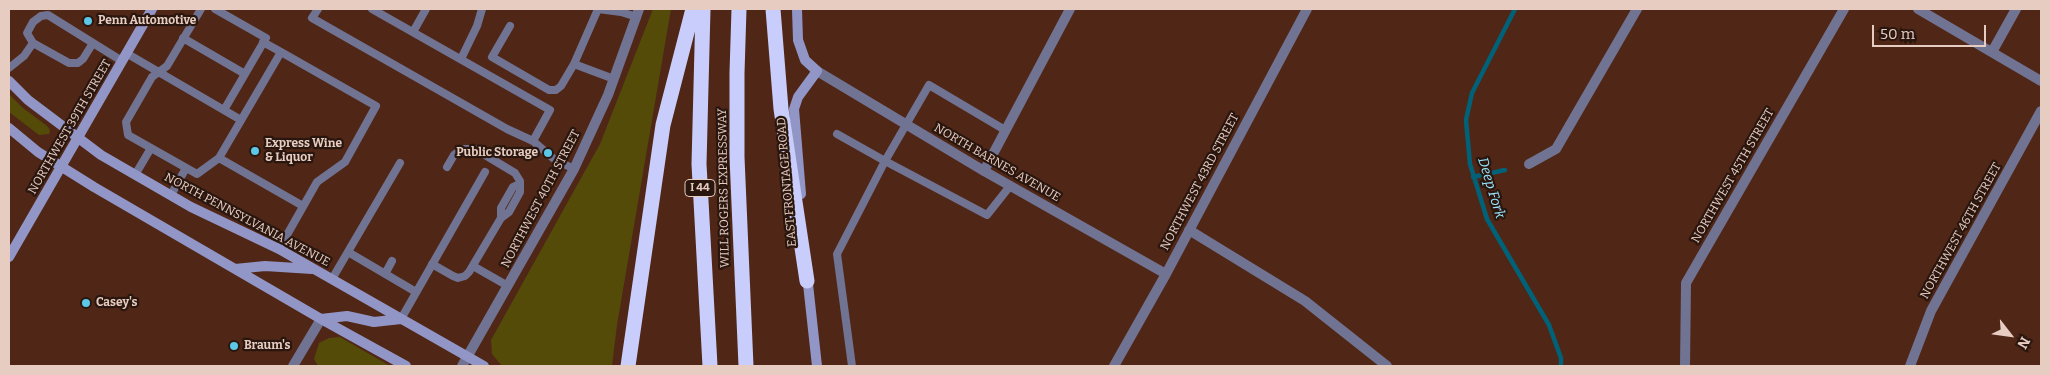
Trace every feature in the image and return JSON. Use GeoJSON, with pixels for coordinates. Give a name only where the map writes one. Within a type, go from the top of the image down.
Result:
{"type":"FeatureCollection","features":[{"type":"Feature","properties":{"kind":"highway"},"geometry":{"type":"LineString","coordinates":[[628,366],[663,126],[693,9]]}},
{"type":"Feature","properties":{"kind":"highway","name":"WILL ROGERS EXPRESSWAY"},"geometry":{"type":"LineString","coordinates":[[703,9],[699,164],[710,366]]}},
{"type":"Feature","properties":{"kind":"highway","name":"WILL ROGERS EXPRESSWAY"},"geometry":{"type":"LineString","coordinates":[[739,9],[737,157],[746,366]]}},
{"type":"Feature","properties":{"kind":"highway"},"geometry":{"type":"LineString","coordinates":[[773,9],[781,109],[808,281]]}},
{"type":"Feature","properties":{"kind":"main road","name":"NORTHWEST 39TH STREET"},"geometry":{"type":"LineString","coordinates":[[9,257],[152,9]]}},
{"type":"Feature","properties":{"kind":"main road"},"geometry":{"type":"LineString","coordinates":[[797,9],[798,40],[805,60],[817,72]]}},
{"type":"Feature","properties":{"kind":"main road","name":"EAST FRONTAGE ROAD"},"geometry":{"type":"LineString","coordinates":[[816,366],[794,109],[798,97],[817,72]]}},
{"type":"Feature","properties":{"kind":"main road","name":"NORTH PENNSYLVANIA AVENUE"},"geometry":{"type":"LineString","coordinates":[[9,80],[28,100],[100,155],[191,207],[279,248],[484,366]]}},
{"type":"Feature","properties":{"kind":"main road"},"geometry":{"type":"LineString","coordinates":[[9,128],[38,152],[62,167],[321,319],[406,366]]}},
{"type":"Feature","properties":{"kind":"main road"},"geometry":{"type":"LineString","coordinates":[[235,268],[265,266],[315,269]]}},
{"type":"Feature","properties":{"kind":"main road"},"geometry":{"type":"LineString","coordinates":[[321,319],[347,316],[374,322],[401,319]]}},
{"type":"Feature","properties":{"kind":"street"},"geometry":{"type":"LineString","coordinates":[[984,171],[1070,9]]}},
{"type":"Feature","properties":{"kind":"street","name":"NORTHWEST 43RD STREET"},"geometry":{"type":"LineString","coordinates":[[1114,366],[1166,274],[1307,9]]}},
{"type":"Feature","properties":{"kind":"street"},"geometry":{"type":"LineString","coordinates":[[1529,164],[1556,149],[1637,9]]}},
{"type":"Feature","properties":{"kind":"street","name":"NORTHWEST 45TH STREET"},"geometry":{"type":"LineString","coordinates":[[1685,366],[1686,283],[1844,9]]}},
{"type":"Feature","properties":{"kind":"street"},"geometry":{"type":"LineString","coordinates":[[1918,9],[2041,81]]}},
{"type":"Feature","properties":{"kind":"street"},"geometry":{"type":"LineString","coordinates":[[1992,52],[2016,9]]}},
{"type":"Feature","properties":{"kind":"street","name":"NORTHWEST 40TH STREET"},"geometry":{"type":"LineString","coordinates":[[462,366],[574,170],[614,79],[638,13]]}},
{"type":"Feature","properties":{"kind":"street","name":"NORTH BARNES AVENUE"},"geometry":{"type":"LineString","coordinates":[[817,72],[984,171],[1166,274]]}},
{"type":"Feature","properties":{"kind":"street","name":"NORTHWEST 46TH STREET"},"geometry":{"type":"LineString","coordinates":[[1910,366],[1931,310],[2041,111]]}},
{"type":"Feature","properties":{"kind":"street"},"geometry":{"type":"LineString","coordinates":[[1189,230],[1305,301],[1387,366]]}},
{"type":"Feature","properties":{"kind":"street"},"geometry":{"type":"LineString","coordinates":[[293,366],[321,319]]}},
{"type":"Feature","properties":{"kind":"lane"},"geometry":{"type":"LineString","coordinates":[[200,9],[167,66],[152,77],[126,122],[128,135],[197,174],[219,158],[281,52]]}},
{"type":"Feature","properties":{"kind":"lane"},"geometry":{"type":"LineString","coordinates":[[215,9],[266,38],[224,110]]}},
{"type":"Feature","properties":{"kind":"lane"},"geometry":{"type":"LineString","coordinates":[[318,9],[312,18],[507,129],[533,141],[554,158],[574,170]]}},
{"type":"Feature","properties":{"kind":"lane"},"geometry":{"type":"LineString","coordinates":[[372,9],[550,110],[533,141]]}},
{"type":"Feature","properties":{"kind":"lane"},"geometry":{"type":"LineString","coordinates":[[386,16],[390,9]]}},
{"type":"Feature","properties":{"kind":"lane"},"geometry":{"type":"LineString","coordinates":[[413,32],[426,9]]}},
{"type":"Feature","properties":{"kind":"lane"},"geometry":{"type":"LineString","coordinates":[[461,59],[477,26],[482,9]]}},
{"type":"Feature","properties":{"kind":"lane"},"geometry":{"type":"LineString","coordinates":[[510,26],[492,57],[549,90],[556,90],[561,86],[574,64],[598,9],[638,13]]}},
{"type":"Feature","properties":{"kind":"lane"},"geometry":{"type":"LineString","coordinates":[[93,43],[78,64],[69,63],[33,43],[27,33],[33,22],[40,16],[48,16],[93,43],[159,72],[241,120]]}},
{"type":"Feature","properties":{"kind":"lane"},"geometry":{"type":"LineString","coordinates":[[183,38],[245,74]]}},
{"type":"Feature","properties":{"kind":"lane"},"geometry":{"type":"LineString","coordinates":[[263,42],[376,106],[345,162],[317,182],[279,248]]}},
{"type":"Feature","properties":{"kind":"lane"},"geometry":{"type":"LineString","coordinates":[[9,68],[24,56],[33,43]]}},
{"type":"Feature","properties":{"kind":"lane"},"geometry":{"type":"LineString","coordinates":[[574,64],[614,79]]}},
{"type":"Feature","properties":{"kind":"lane"},"geometry":{"type":"LineString","coordinates":[[852,366],[837,254],[906,124],[930,85],[1005,130]]}},
{"type":"Feature","properties":{"kind":"lane"},"geometry":{"type":"LineString","coordinates":[[837,134],[987,215],[1010,186]]}},
{"type":"Feature","properties":{"kind":"lane"},"geometry":{"type":"LineString","coordinates":[[135,175],[151,148]]}},
{"type":"Feature","properties":{"kind":"lane"},"geometry":{"type":"LineString","coordinates":[[432,264],[458,278],[465,276],[473,266],[501,218],[509,212],[520,192],[519,176],[475,150],[462,149],[454,155],[447,167]]}},
{"type":"Feature","properties":{"kind":"lane"},"geometry":{"type":"LineString","coordinates":[[219,158],[303,206]]}},
{"type":"Feature","properties":{"kind":"lane"},"geometry":{"type":"LineString","coordinates":[[332,279],[400,162]]}},
{"type":"Feature","properties":{"kind":"lane"},"geometry":{"type":"LineString","coordinates":[[171,195],[186,168]]}},
{"type":"Feature","properties":{"kind":"lane"},"geometry":{"type":"LineString","coordinates":[[401,319],[486,172]]}},
{"type":"Feature","properties":{"kind":"lane"},"geometry":{"type":"LineString","coordinates":[[348,252],[416,292]]}},
{"type":"Feature","properties":{"kind":"lane"},"geometry":{"type":"LineString","coordinates":[[385,274],[392,261]]}},
{"type":"Feature","properties":{"kind":"lane"},"geometry":{"type":"LineString","coordinates":[[473,266],[508,286]]}},
{"type":"Feature","properties":{"kind":"shaded area"},"geometry":{"type":"Polygon","coordinates":[[[653,9],[671,9],[617,325],[612,366],[502,366],[492,354],[491,340],[600,144],[653,9]]]}},
{"type":"Feature","properties":{"kind":"shaded area"},"geometry":{"type":"Polygon","coordinates":[[[9,94],[23,108],[47,126],[50,130],[49,134],[39,135],[9,112],[9,94]]]}},
{"type":"Feature","properties":{"kind":"shaded area"},"geometry":{"type":"Polygon","coordinates":[[[340,337],[390,366],[318,366],[314,359],[319,343],[329,338],[340,337]]]}},
{"type":"Feature","properties":{"kind":"waterway","name":"Deep Fork"},"geometry":{"type":"LineString","coordinates":[[1515,9],[1472,93],[1466,120],[1470,164],[1487,219],[1549,325],[1561,358],[1561,366]]}},
{"type":"Feature","properties":{"kind":"waterway"},"geometry":{"type":"LineString","coordinates":[[1473,177],[1505,170]]}},
{"type":"Feature","properties":{"kind":"place","name":"Penn Automotive"},"geometry":{"type":"Point","coordinates":[88,21]}},
{"type":"Feature","properties":{"kind":"place","name":"Express Wine & Liquor"},"geometry":{"type":"Point","coordinates":[255,151]}},
{"type":"Feature","properties":{"kind":"place","name":"Public Storage"},"geometry":{"type":"Point","coordinates":[548,153]}},
{"type":"Feature","properties":{"kind":"place","name":"Casey's"},"geometry":{"type":"Point","coordinates":[86,303]}},
{"type":"Feature","properties":{"kind":"place","name":"Braum's"},"geometry":{"type":"Point","coordinates":[234,346]}}]}
